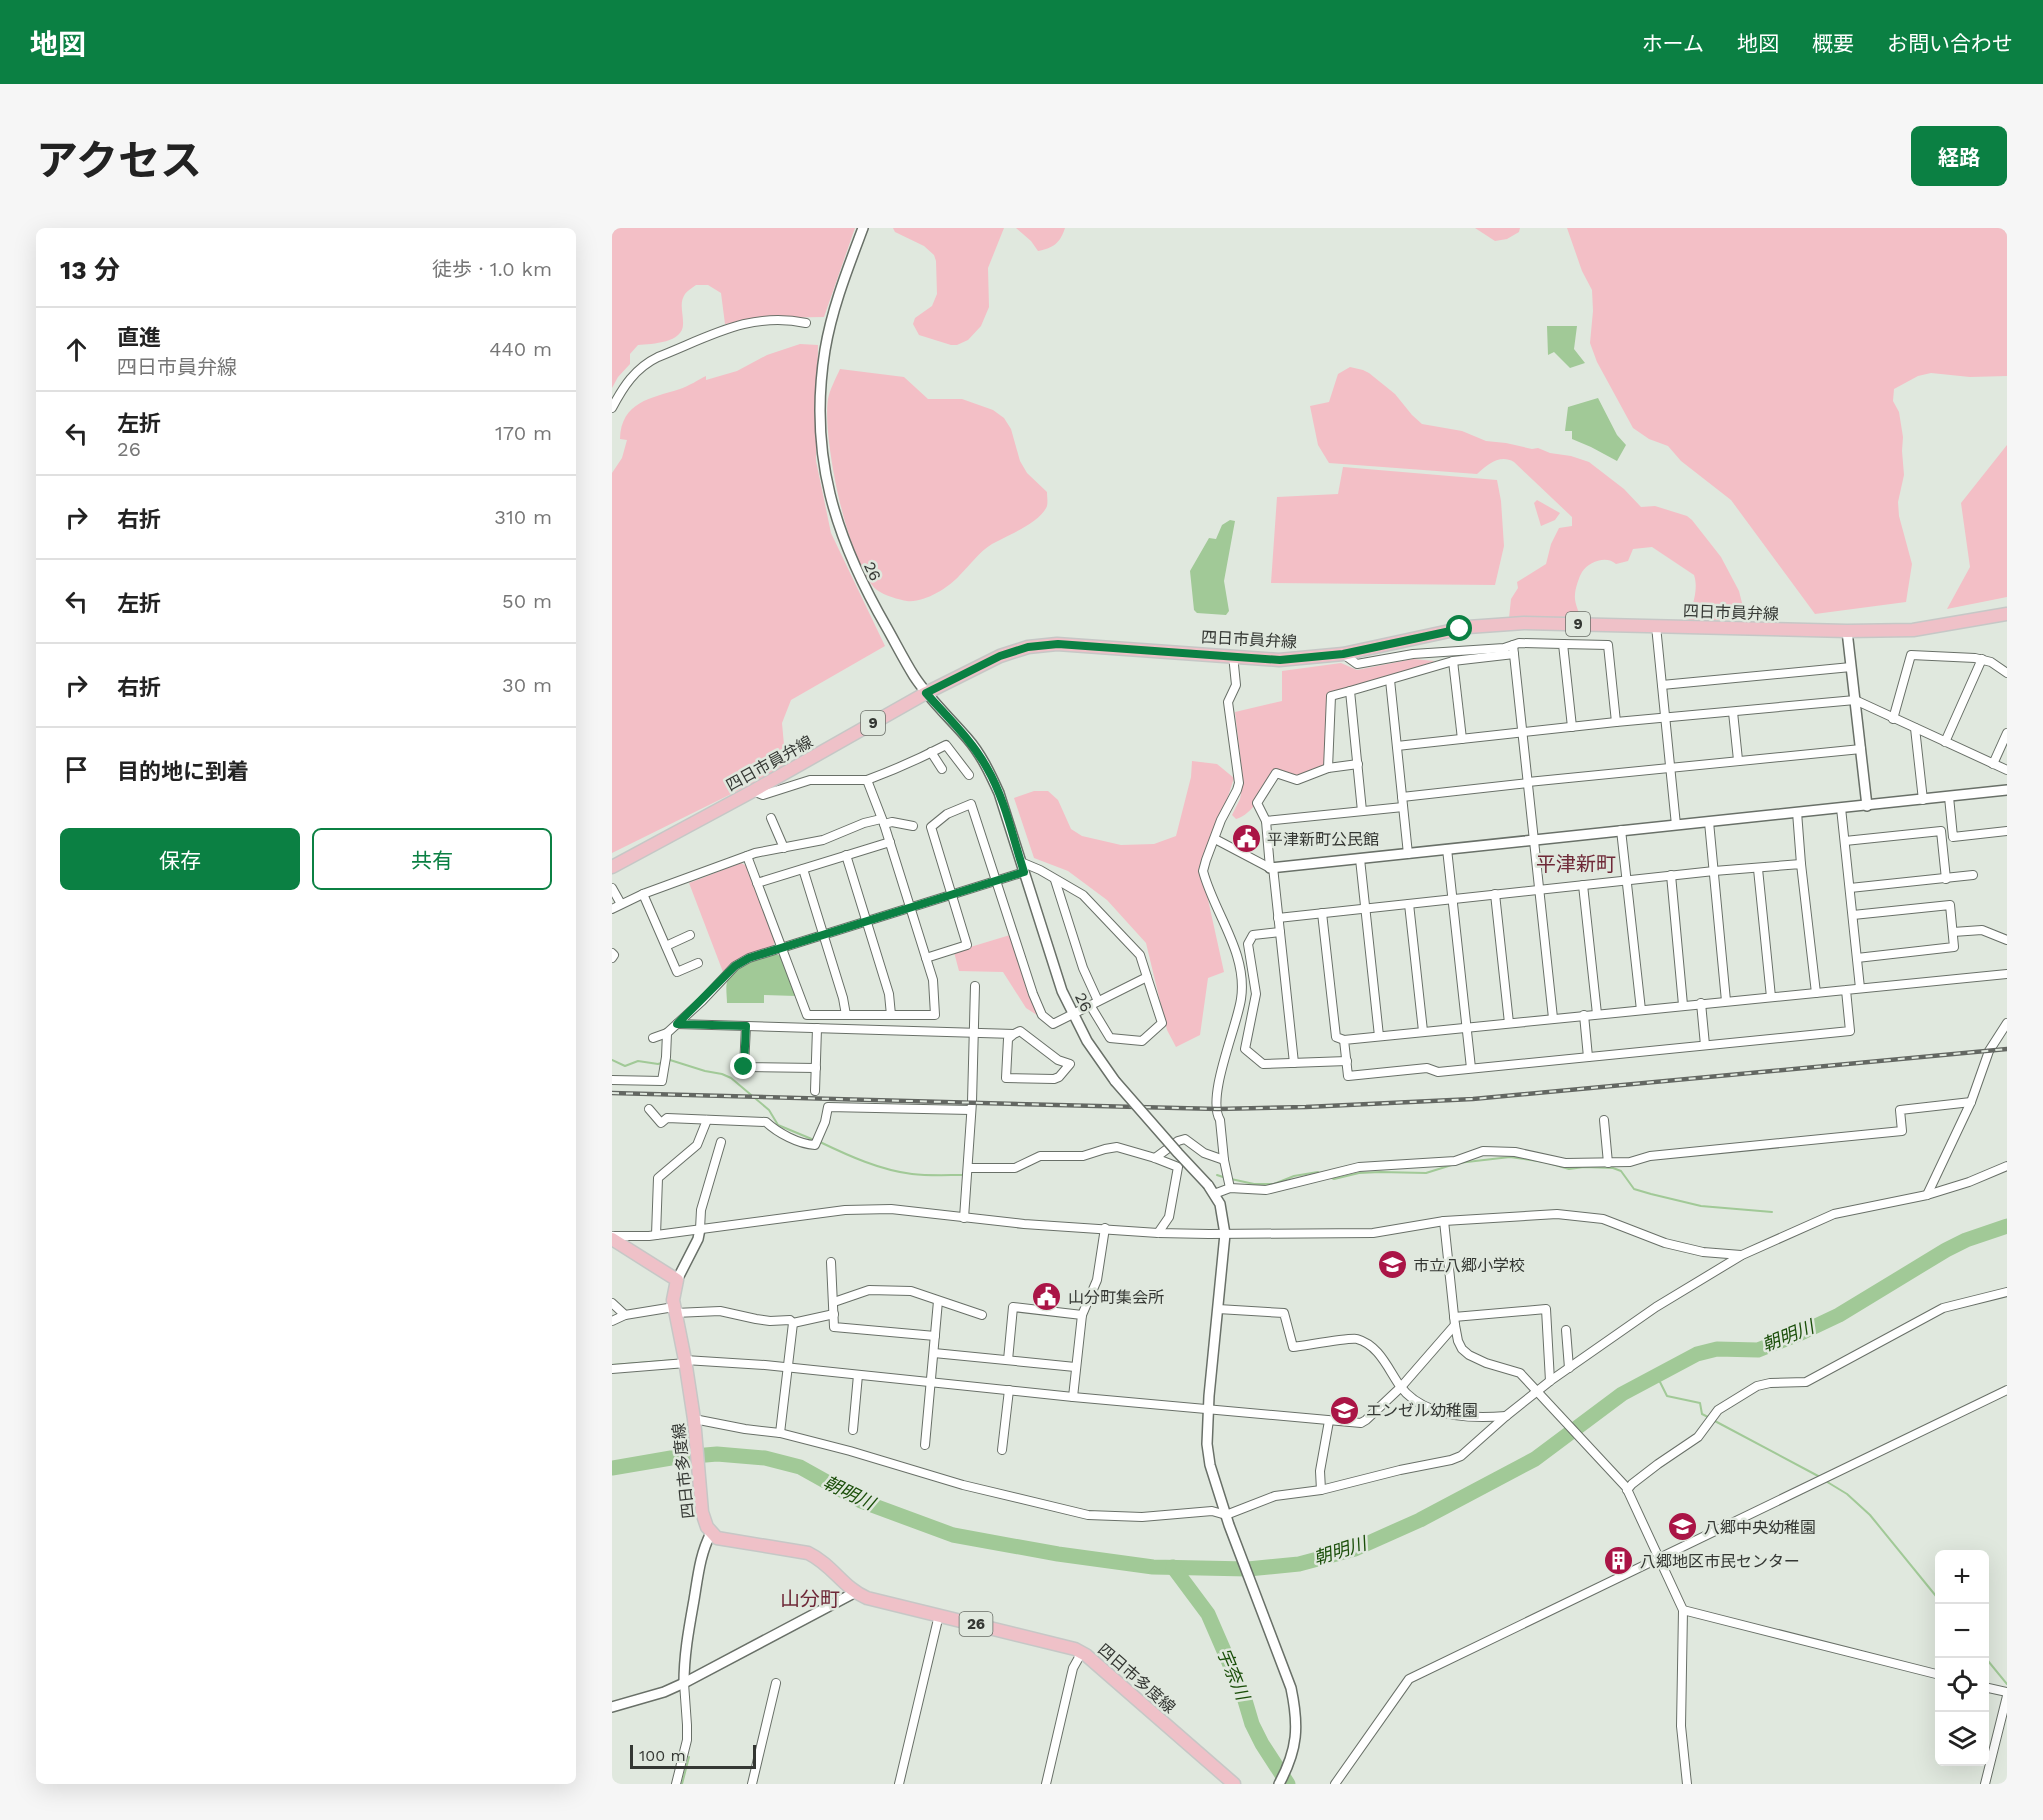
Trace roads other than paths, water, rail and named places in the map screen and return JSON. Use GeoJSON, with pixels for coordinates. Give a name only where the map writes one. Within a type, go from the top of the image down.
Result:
{"type":"FeatureCollection","features":[{"type":"Feature","properties":{"kind":"main road","name":"四日市員弁線"},"geometry":{"type":"LineString","coordinates":[[612,867],[753,791],[926,693],[1000,656],[1028,647],[1058,644],[1280,660],[1343,654],[1468,627],[1524,623],[1847,631],[1912,630],[2007,614]]}},
{"type":"Feature","properties":{"kind":"main road"},"geometry":{"type":"LineString","coordinates":[[612,1238],[677,1280]]}},
{"type":"Feature","properties":{"kind":"main road","name":"四日市多度線"},"geometry":{"type":"LineString","coordinates":[[677,1280],[673,1300],[686,1361],[702,1512],[704,1522],[711,1533],[721,1540],[808,1553],[822,1560],[854,1593],[867,1598],[1075,1648],[1234,1784]]}},
{"type":"Feature","properties":{"kind":"street","name":"26"},"geometry":{"type":"LineString","coordinates":[[862,228],[836,306],[826,348],[820,393],[822,453],[837,523],[850,557],[913,675],[926,693],[969,739],[988,769],[999,793],[1053,966],[1087,1041],[1115,1081],[1208,1185],[1223,1215],[1225,1234],[1208,1408],[1207,1444],[1210,1465],[1228,1520],[1291,1688],[1296,1713],[1297,1736],[1293,1754],[1279,1784]]}},
{"type":"Feature","properties":{"kind":"street"},"geometry":{"type":"LineString","coordinates":[[612,408],[629,379],[648,362],[658,357],[745,323],[779,320],[806,323]]}},
{"type":"Feature","properties":{"kind":"street"},"geometry":{"type":"LineString","coordinates":[[1656,626],[1676,825]]}},
{"type":"Feature","properties":{"kind":"street"},"geometry":{"type":"LineString","coordinates":[[1847,631],[1867,806]]}},
{"type":"Feature","properties":{"kind":"street"},"geometry":{"type":"LineString","coordinates":[[1343,654],[1357,664],[1413,654],[1504,648],[1519,643],[1608,645],[1616,722]]}},
{"type":"Feature","properties":{"kind":"street"},"geometry":{"type":"LineString","coordinates":[[1563,644],[1572,727]]}},
{"type":"Feature","properties":{"kind":"street"},"geometry":{"type":"LineString","coordinates":[[1513,645],[1553,1018]]}},
{"type":"Feature","properties":{"kind":"street"},"geometry":{"type":"LineString","coordinates":[[1328,768],[1331,696],[1453,661],[1514,654]]}},
{"type":"Feature","properties":{"kind":"street"},"geometry":{"type":"LineString","coordinates":[[1229,1186],[1216,1093],[1240,1007],[1242,988],[1235,951],[1203,871],[1221,820],[1239,783],[1228,702],[1236,685],[1233,655]]}},
{"type":"Feature","properties":{"kind":"street"},"geometry":{"type":"LineString","coordinates":[[1893,719],[1911,655],[1982,659],[2007,673]]}},
{"type":"Feature","properties":{"kind":"street"},"geometry":{"type":"LineString","coordinates":[[1945,742],[1982,659]]}},
{"type":"Feature","properties":{"kind":"street"},"geometry":{"type":"LineString","coordinates":[[1453,661],[1462,739]]}},
{"type":"Feature","properties":{"kind":"street"},"geometry":{"type":"LineString","coordinates":[[1662,685],[1851,667]]}},
{"type":"Feature","properties":{"kind":"street"},"geometry":{"type":"LineString","coordinates":[[1390,680],[1408,854]]}},
{"type":"Feature","properties":{"kind":"street"},"geometry":{"type":"LineString","coordinates":[[1350,691],[1362,811]]}},
{"type":"Feature","properties":{"kind":"street"},"geometry":{"type":"LineString","coordinates":[[1397,746],[1616,722],[1855,700],[2007,770]]}},
{"type":"Feature","properties":{"kind":"street"},"geometry":{"type":"LineString","coordinates":[[1732,712],[1738,760]]}},
{"type":"Feature","properties":{"kind":"street"},"geometry":{"type":"LineString","coordinates":[[1916,728],[1923,800]]}},
{"type":"Feature","properties":{"kind":"street"},"geometry":{"type":"LineString","coordinates":[[1993,764],[2007,733]]}},
{"type":"Feature","properties":{"kind":"street"},"geometry":{"type":"LineString","coordinates":[[753,791],[764,795],[810,780],[867,780],[946,745],[969,775]]}},
{"type":"Feature","properties":{"kind":"street"},"geometry":{"type":"LineString","coordinates":[[1402,796],[1861,749]]}},
{"type":"Feature","properties":{"kind":"street"},"geometry":{"type":"LineString","coordinates":[[931,752],[942,769]]}},
{"type":"Feature","properties":{"kind":"street"},"geometry":{"type":"LineString","coordinates":[[1294,1063],[1266,821],[1257,803],[1276,773],[1297,780],[1328,768],[1358,764]]}},
{"type":"Feature","properties":{"kind":"street"},"geometry":{"type":"LineString","coordinates":[[747,856],[807,1015],[935,1015],[933,980],[890,842],[867,780]]}},
{"type":"Feature","properties":{"kind":"street"},"geometry":{"type":"LineString","coordinates":[[1215,839],[1272,868],[2007,790]]}},
{"type":"Feature","properties":{"kind":"street"},"geometry":{"type":"LineString","coordinates":[[1949,797],[1953,837],[2007,831]]}},
{"type":"Feature","properties":{"kind":"street"},"geometry":{"type":"LineString","coordinates":[[926,958],[967,945],[931,827],[947,814],[971,804],[1027,978],[1042,1015],[1053,1024],[1147,977]]}},
{"type":"Feature","properties":{"kind":"street"},"geometry":{"type":"LineString","coordinates":[[1266,821],[1403,807]]}},
{"type":"Feature","properties":{"kind":"street"},"geometry":{"type":"LineString","coordinates":[[1841,808],[1860,988]]}},
{"type":"Feature","properties":{"kind":"street"},"geometry":{"type":"LineString","coordinates":[[1797,812],[1816,993]]}},
{"type":"Feature","properties":{"kind":"street"},"geometry":{"type":"LineString","coordinates":[[771,818],[784,848]]}},
{"type":"Feature","properties":{"kind":"street"},"geometry":{"type":"LineString","coordinates":[[612,909],[643,894],[747,856],[823,840],[864,823],[883,821],[913,826]]}},
{"type":"Feature","properties":{"kind":"street"},"geometry":{"type":"LineString","coordinates":[[1709,822],[1726,1001]]}},
{"type":"Feature","properties":{"kind":"street"},"geometry":{"type":"LineString","coordinates":[[1621,830],[1641,1010]]}},
{"type":"Feature","properties":{"kind":"street"},"geometry":{"type":"LineString","coordinates":[[1845,841],[1941,831],[1946,879]]}},
{"type":"Feature","properties":{"kind":"street"},"geometry":{"type":"LineString","coordinates":[[757,883],[890,842]]}},
{"type":"Feature","properties":{"kind":"street"},"geometry":{"type":"LineString","coordinates":[[1447,849],[1472,1068]]}},
{"type":"Feature","properties":{"kind":"street"},"geometry":{"type":"LineString","coordinates":[[846,855],[889,993],[891,1015]]}},
{"type":"Feature","properties":{"kind":"street"},"geometry":{"type":"LineString","coordinates":[[1360,859],[1379,1036]]}},
{"type":"Feature","properties":{"kind":"street"},"geometry":{"type":"LineString","coordinates":[[1021,862],[1055,879],[1083,895],[1140,955],[1162,1023],[1142,1041],[1110,1038],[1094,1003],[1055,879]]}},
{"type":"Feature","properties":{"kind":"street"},"geometry":{"type":"LineString","coordinates":[[1278,918],[1671,875],[1801,864]]}},
{"type":"Feature","properties":{"kind":"street"},"geometry":{"type":"LineString","coordinates":[[1758,868],[1771,997]]}},
{"type":"Feature","properties":{"kind":"street"},"geometry":{"type":"LineString","coordinates":[[802,869],[824,934],[846,1015]]}},
{"type":"Feature","properties":{"kind":"street"},"geometry":{"type":"LineString","coordinates":[[653,1038],[667,1033],[740,963],[866,920],[1024,872]]}},
{"type":"Feature","properties":{"kind":"street"},"geometry":{"type":"LineString","coordinates":[[1671,875],[1683,1005]]}},
{"type":"Feature","properties":{"kind":"street"},"geometry":{"type":"LineString","coordinates":[[1850,888],[1973,875]]}},
{"type":"Feature","properties":{"kind":"street"},"geometry":{"type":"LineString","coordinates":[[1583,885],[1597,1014]]}},
{"type":"Feature","properties":{"kind":"street"},"geometry":{"type":"LineString","coordinates":[[612,888],[621,904]]}},
{"type":"Feature","properties":{"kind":"street"},"geometry":{"type":"LineString","coordinates":[[643,894],[677,972],[698,963]]}},
{"type":"Feature","properties":{"kind":"street"},"geometry":{"type":"LineString","coordinates":[[1495,894],[1509,1023]]}},
{"type":"Feature","properties":{"kind":"street"},"geometry":{"type":"LineString","coordinates":[[1409,904],[1423,1031]]}},
{"type":"Feature","properties":{"kind":"street"},"geometry":{"type":"LineString","coordinates":[[1853,915],[1950,905],[1953,932],[1954,947],[1857,958]]}},
{"type":"Feature","properties":{"kind":"street"},"geometry":{"type":"LineString","coordinates":[[1322,913],[1336,1037],[1344,1040],[2007,974]]}},
{"type":"Feature","properties":{"kind":"street"},"geometry":{"type":"LineString","coordinates":[[1953,932],[1982,930],[2007,940]]}},
{"type":"Feature","properties":{"kind":"street"},"geometry":{"type":"LineString","coordinates":[[1280,932],[1253,936],[1248,944],[1256,994],[1245,1049],[1263,1064],[1347,1061]]}},
{"type":"Feature","properties":{"kind":"street"},"geometry":{"type":"LineString","coordinates":[[666,946],[690,935]]}},
{"type":"Feature","properties":{"kind":"street"},"geometry":{"type":"LineString","coordinates":[[612,953],[614,955],[612,958]]}},
{"type":"Feature","properties":{"kind":"street"},"geometry":{"type":"LineString","coordinates":[[964,1218],[972,1110],[975,986]]}},
{"type":"Feature","properties":{"kind":"street"},"geometry":{"type":"LineString","coordinates":[[1344,1040],[1348,1076],[1427,1068],[1438,1072],[1850,1031],[1846,990]]}},
{"type":"Feature","properties":{"kind":"street"},"geometry":{"type":"LineString","coordinates":[[1701,1003],[1705,1045]]}},
{"type":"Feature","properties":{"kind":"street"},"geometry":{"type":"LineString","coordinates":[[1584,1015],[1588,1057]]}},
{"type":"Feature","properties":{"kind":"street"},"geometry":{"type":"LineString","coordinates":[[1927,1195],[1971,1102],[1989,1051],[2007,1023]]}},
{"type":"Feature","properties":{"kind":"street"},"geometry":{"type":"LineString","coordinates":[[677,1024],[1014,1034],[1020,1031],[1058,1060],[1070,1064],[1054,1079],[1006,1078],[1008,1039],[1014,1034]]}},
{"type":"Feature","properties":{"kind":"street"},"geometry":{"type":"LineString","coordinates":[[746,1026],[744,1067],[816,1068]]}},
{"type":"Feature","properties":{"kind":"street"},"geometry":{"type":"LineString","coordinates":[[815,1091],[817,1028]]}},
{"type":"Feature","properties":{"kind":"street"},"geometry":{"type":"LineString","coordinates":[[612,1080],[662,1082],[666,1061],[667,1033]]}},
{"type":"Feature","properties":{"kind":"street"},"geometry":{"type":"LineString","coordinates":[[1214,1194],[1229,1186],[1266,1190],[1359,1167],[1441,1163],[1455,1161],[1483,1151],[1515,1152],[1552,1158],[1565,1163],[1630,1162],[1650,1156],[1902,1131],[1900,1110],[1971,1102]]}},
{"type":"Feature","properties":{"kind":"street"},"geometry":{"type":"LineString","coordinates":[[649,1109],[661,1123],[668,1118],[766,1122],[775,1130],[808,1144],[817,1141],[828,1107],[972,1110]]}},
{"type":"Feature","properties":{"kind":"street"},"geometry":{"type":"LineString","coordinates":[[656,1235],[658,1178],[698,1145],[706,1120]]}},
{"type":"Feature","properties":{"kind":"street"},"geometry":{"type":"LineString","coordinates":[[1604,1120],[1608,1163]]}},
{"type":"Feature","properties":{"kind":"street"},"geometry":{"type":"LineString","coordinates":[[1155,1158],[1178,1141],[1185,1139],[1204,1153],[1224,1160]]}},
{"type":"Feature","properties":{"kind":"street"},"geometry":{"type":"LineString","coordinates":[[677,1280],[698,1239],[701,1210],[721,1142]]}},
{"type":"Feature","properties":{"kind":"street"},"geometry":{"type":"LineString","coordinates":[[969,1168],[1015,1168],[1041,1156],[1083,1156],[1117,1147],[1155,1158],[1178,1167],[1169,1217],[1158,1233]]}},
{"type":"Feature","properties":{"kind":"street"},"geometry":{"type":"LineString","coordinates":[[694,1422],[780,1433],[850,1451],[963,1485],[1089,1515],[1142,1517],[1212,1511],[1228,1520],[1275,1496],[1321,1490],[1451,1460],[1470,1450],[1506,1416],[1550,1381],[1656,1307],[1743,1255],[1834,1214],[1927,1195],[1969,1182],[2007,1166]]}},
{"type":"Feature","properties":{"kind":"street"},"geometry":{"type":"LineString","coordinates":[[612,1238],[656,1235],[845,1210],[918,1210],[964,1218],[1024,1224],[1158,1233],[1225,1234],[1373,1233],[1444,1221],[1557,1214],[1583,1215],[1603,1219],[1674,1245],[1710,1254],[1743,1255]]}},
{"type":"Feature","properties":{"kind":"street"},"geometry":{"type":"LineString","coordinates":[[1444,1221],[1455,1321],[1458,1341],[1462,1349],[1486,1363],[1520,1373],[1627,1488],[1683,1610],[1681,1726],[1687,1784]]}},
{"type":"Feature","properties":{"kind":"street"},"geometry":{"type":"LineString","coordinates":[[1073,1396],[1082,1315],[1097,1280],[1105,1228]]}},
{"type":"Feature","properties":{"kind":"street"},"geometry":{"type":"LineString","coordinates":[[831,1262],[834,1327],[935,1336]]}},
{"type":"Feature","properties":{"kind":"street"},"geometry":{"type":"LineString","coordinates":[[834,1302],[869,1290],[911,1291],[982,1315]]}},
{"type":"Feature","properties":{"kind":"street"},"geometry":{"type":"LineString","coordinates":[[1627,1488],[1698,1437],[1718,1410],[1757,1386],[1770,1383],[1806,1382],[1943,1308],[2007,1292]]}},
{"type":"Feature","properties":{"kind":"street"},"geometry":{"type":"LineString","coordinates":[[925,1445],[938,1300]]}},
{"type":"Feature","properties":{"kind":"street"},"geometry":{"type":"LineString","coordinates":[[612,1303],[625,1315]]}},
{"type":"Feature","properties":{"kind":"street"},"geometry":{"type":"LineString","coordinates":[[1008,1360],[1012,1307],[1082,1315]]}},
{"type":"Feature","properties":{"kind":"street"},"geometry":{"type":"LineString","coordinates":[[1218,1309],[1284,1313],[1293,1347],[1356,1339],[1377,1352],[1409,1396],[1442,1412],[1460,1417],[1506,1416]]}},
{"type":"Feature","properties":{"kind":"street"},"geometry":{"type":"LineString","coordinates":[[612,1369],[686,1361],[765,1365],[1361,1423],[1401,1387],[1455,1321],[1546,1309],[1550,1381]]}},
{"type":"Feature","properties":{"kind":"street"},"geometry":{"type":"LineString","coordinates":[[612,1321],[625,1315],[675,1310],[720,1311],[770,1321],[790,1320],[793,1323],[834,1314]]}},
{"type":"Feature","properties":{"kind":"street"},"geometry":{"type":"LineString","coordinates":[[780,1433],[793,1323]]}},
{"type":"Feature","properties":{"kind":"street"},"geometry":{"type":"LineString","coordinates":[[1566,1329],[1569,1368]]}},
{"type":"Feature","properties":{"kind":"street"},"geometry":{"type":"LineString","coordinates":[[934,1353],[1075,1367]]}},
{"type":"Feature","properties":{"kind":"street"},"geometry":{"type":"LineString","coordinates":[[853,1430],[858,1375]]}},
{"type":"Feature","properties":{"kind":"street"},"geometry":{"type":"LineString","coordinates":[[1002,1450],[1009,1390]]}},
{"type":"Feature","properties":{"kind":"street"},"geometry":{"type":"LineString","coordinates":[[1335,1784],[1408,1679],[2007,1390]]}},
{"type":"Feature","properties":{"kind":"street"},"geometry":{"type":"LineString","coordinates":[[1321,1490],[1320,1471],[1329,1420]]}},
{"type":"Feature","properties":{"kind":"street"},"geometry":{"type":"LineString","coordinates":[[676,1784],[687,1740],[684,1654],[703,1549],[711,1533]]}},
{"type":"Feature","properties":{"kind":"street"},"geometry":{"type":"LineString","coordinates":[[612,1707],[664,1692],[684,1683],[854,1593]]}},
{"type":"Feature","properties":{"kind":"street"},"geometry":{"type":"LineString","coordinates":[[1683,1610],[1935,1674]]}},
{"type":"Feature","properties":{"kind":"street"},"geometry":{"type":"LineString","coordinates":[[899,1784],[939,1615]]}},
{"type":"Feature","properties":{"kind":"street"},"geometry":{"type":"LineString","coordinates":[[1046,1784],[1073,1668],[1082,1652]]}},
{"type":"Feature","properties":{"kind":"street"},"geometry":{"type":"LineString","coordinates":[[752,1784],[776,1683]]}},
{"type":"Feature","properties":{"kind":"street"},"geometry":{"type":"LineString","coordinates":[[1985,1784],[2007,1694],[1989,1689]]}},
{"type":"Feature","properties":{"kind":"waterway"},"geometry":{"type":"LineString","coordinates":[[612,1060],[625,1066],[638,1061],[658,1064],[670,1060],[722,1074],[731,1078],[769,1110],[778,1125],[814,1140]]}},
{"type":"Feature","properties":{"kind":"waterway"},"geometry":{"type":"LineString","coordinates":[[820,1142],[865,1162],[900,1172],[925,1175],[964,1175]]}},
{"type":"Feature","properties":{"kind":"waterway"},"geometry":{"type":"LineString","coordinates":[[1330,1177],[1334,1179],[1359,1173],[1380,1172],[1426,1173],[1458,1163],[1510,1157],[1545,1162],[1569,1169],[1613,1168],[1621,1171],[1634,1189],[1651,1194],[1701,1206],[1772,1212]]}},
{"type":"Feature","properties":{"kind":"waterway"},"geometry":{"type":"LineString","coordinates":[[1231,1179],[1254,1184],[1274,1184],[1294,1176],[1318,1172],[1321,1174]]}},
{"type":"Feature","properties":{"kind":"waterway"},"geometry":{"type":"LineString","coordinates":[[1217,1175],[1226,1178]]}},
{"type":"Feature","properties":{"kind":"waterway","name":"朝明川"},"geometry":{"type":"LineString","coordinates":[[612,1468],[671,1458],[717,1454],[765,1458],[800,1467],[861,1501],[953,1535],[1058,1554],[1153,1567],[1248,1569],[1299,1564],[1355,1549],[1420,1520],[1535,1459],[1622,1394],[1697,1354],[1717,1349],[1758,1350],[1801,1333],[1839,1315],[1946,1250],[1966,1240],[2007,1226]]}},
{"type":"Feature","properties":{"kind":"waterway"},"geometry":{"type":"LineString","coordinates":[[612,1365],[676,1360]]}},
{"type":"Feature","properties":{"kind":"waterway"},"geometry":{"type":"LineString","coordinates":[[1657,1376],[1667,1396],[1700,1403],[1702,1414],[1708,1417]]}},
{"type":"Feature","properties":{"kind":"waterway"},"geometry":{"type":"LineString","coordinates":[[1713,1420],[1820,1477]]}},
{"type":"Feature","properties":{"kind":"waterway"},"geometry":{"type":"LineString","coordinates":[[1824,1480],[1847,1494],[1870,1515],[1935,1595]]}},
{"type":"Feature","properties":{"kind":"waterway","name":"宇奈川"},"geometry":{"type":"LineString","coordinates":[[1173,1567],[1208,1614],[1244,1697],[1252,1724],[1288,1784]]}},
{"type":"Feature","properties":{"kind":"waterway"},"geometry":{"type":"LineString","coordinates":[[1986,1658],[2007,1684]]}},
{"type":"Feature","properties":{"kind":"waterway"},"geometry":{"type":"LineString","coordinates":[[682,1784],[689,1757]]}},
{"type":"Feature","properties":{"kind":"railway"},"geometry":{"type":"LineString","coordinates":[[612,1093],[1218,1109],[1306,1107],[1473,1099],[2007,1049]]}},
{"type":"Feature","properties":{"kind":"place","name":"平津新町公民館"},"geometry":{"type":"Point","coordinates":[1246,839]}},
{"type":"Feature","properties":{"kind":"place","name":"市立八郷小学校"},"geometry":{"type":"Point","coordinates":[1392,1265]}},
{"type":"Feature","properties":{"kind":"place","name":"山分町集会所"},"geometry":{"type":"Point","coordinates":[1047,1297]}},
{"type":"Feature","properties":{"kind":"place","name":"エンゼル幼稚園"},"geometry":{"type":"Point","coordinates":[1345,1410]}},
{"type":"Feature","properties":{"kind":"place","name":"八郷中央幼稚園"},"geometry":{"type":"Point","coordinates":[1683,1527]}},
{"type":"Feature","properties":{"kind":"place","name":"八郷地区市民センター"},"geometry":{"type":"Point","coordinates":[1619,1561]}},
{"type":"Feature","properties":{"kind":"district","name":"平津新町"},"geometry":{"type":"Point","coordinates":[1576,864]}},
{"type":"Feature","properties":{"kind":"district","name":"山分町"},"geometry":{"type":"Point","coordinates":[810,1599]}}]}
